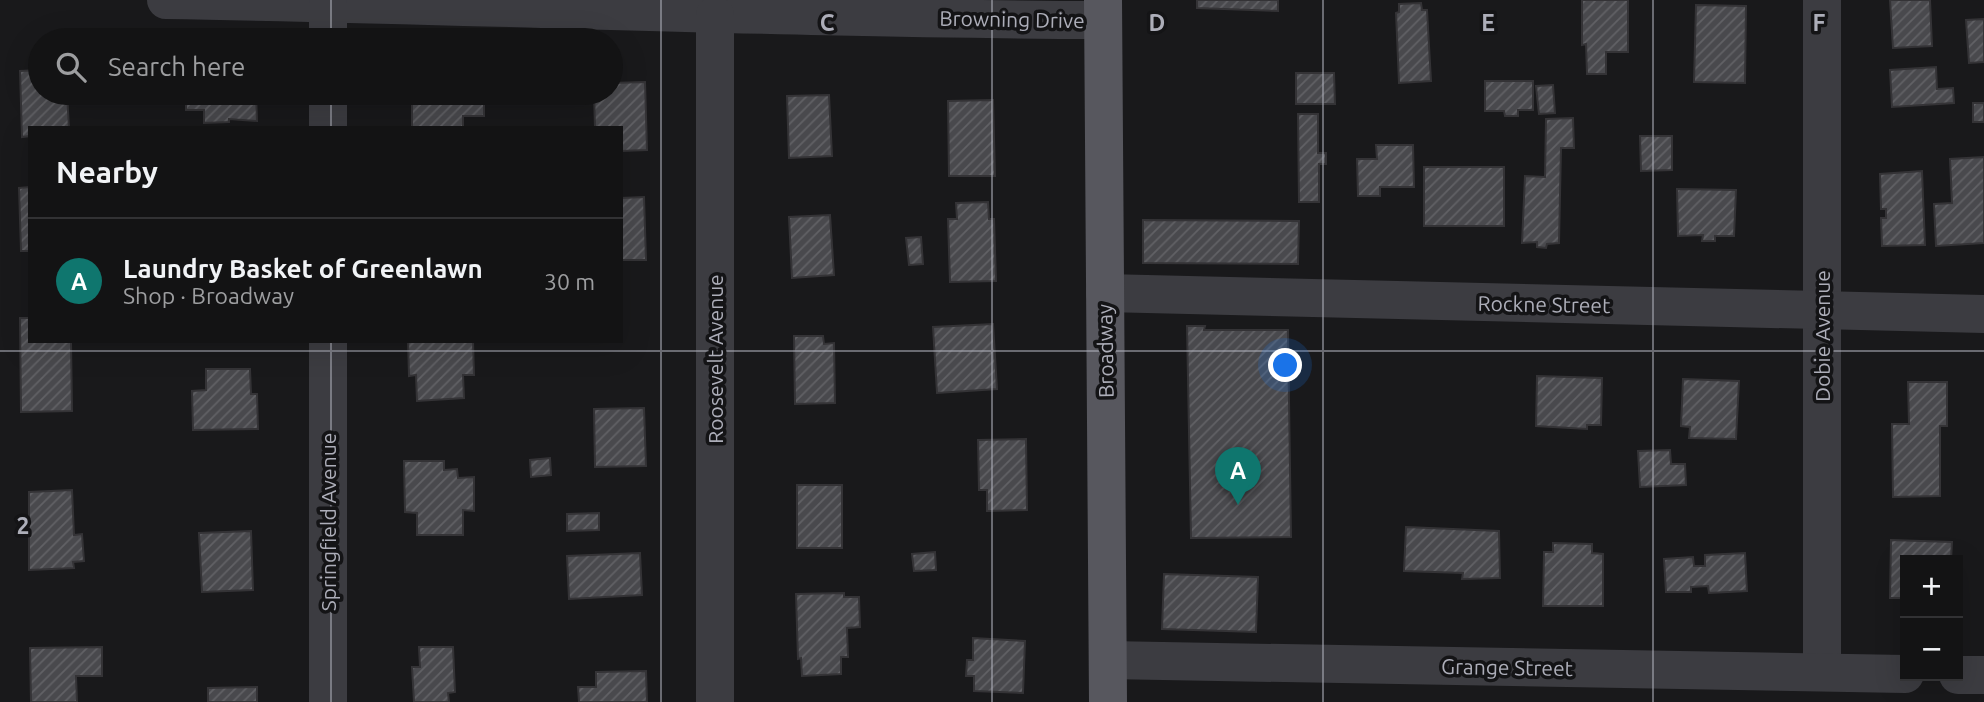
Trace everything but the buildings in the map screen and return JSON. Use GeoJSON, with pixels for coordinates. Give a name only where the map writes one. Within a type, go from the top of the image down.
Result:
{"type":"FeatureCollection","features":[{"type":"Feature","properties":{"kind":"main road","name":"Broadway"},"geometry":{"type":"LineString","coordinates":[[1103,10],[1108,702]]}},
{"type":"Feature","properties":{"kind":"street","name":"Browning Drive"},"geometry":{"type":"LineString","coordinates":[[166,0],[715,15],[1103,10]]}},
{"type":"Feature","properties":{"kind":"street","name":"Dobie Avenue"},"geometry":{"type":"LineString","coordinates":[[1822,0],[1822,672]]}},
{"type":"Feature","properties":{"kind":"street"},"geometry":{"type":"LineString","coordinates":[[328,3],[328,28]]}},
{"type":"Feature","properties":{"kind":"street","name":"Roosevelt Avenue"},"geometry":{"type":"LineString","coordinates":[[715,15],[715,702]]}},
{"type":"Feature","properties":{"kind":"street"},"geometry":{"type":"LineString","coordinates":[[328,105],[328,126]]}},
{"type":"Feature","properties":{"kind":"street","name":"Rockne Street"},"geometry":{"type":"LineString","coordinates":[[1105,293],[1984,314]]}},
{"type":"Feature","properties":{"kind":"street","name":"Springfield Avenue"},"geometry":{"type":"LineString","coordinates":[[328,343],[328,702]]}},
{"type":"Feature","properties":{"kind":"street","name":"Grange Street"},"geometry":{"type":"LineString","coordinates":[[1108,660],[1900,674]]}},
{"type":"Feature","properties":{"kind":"street"},"geometry":{"type":"LineString","coordinates":[[1963,675],[1984,675]]}},
{"type":"Feature","properties":{"kind":"place","name":"Laundry Basket of Greenlawn"},"geometry":{"type":"Point","coordinates":[1238,505]}}]}
